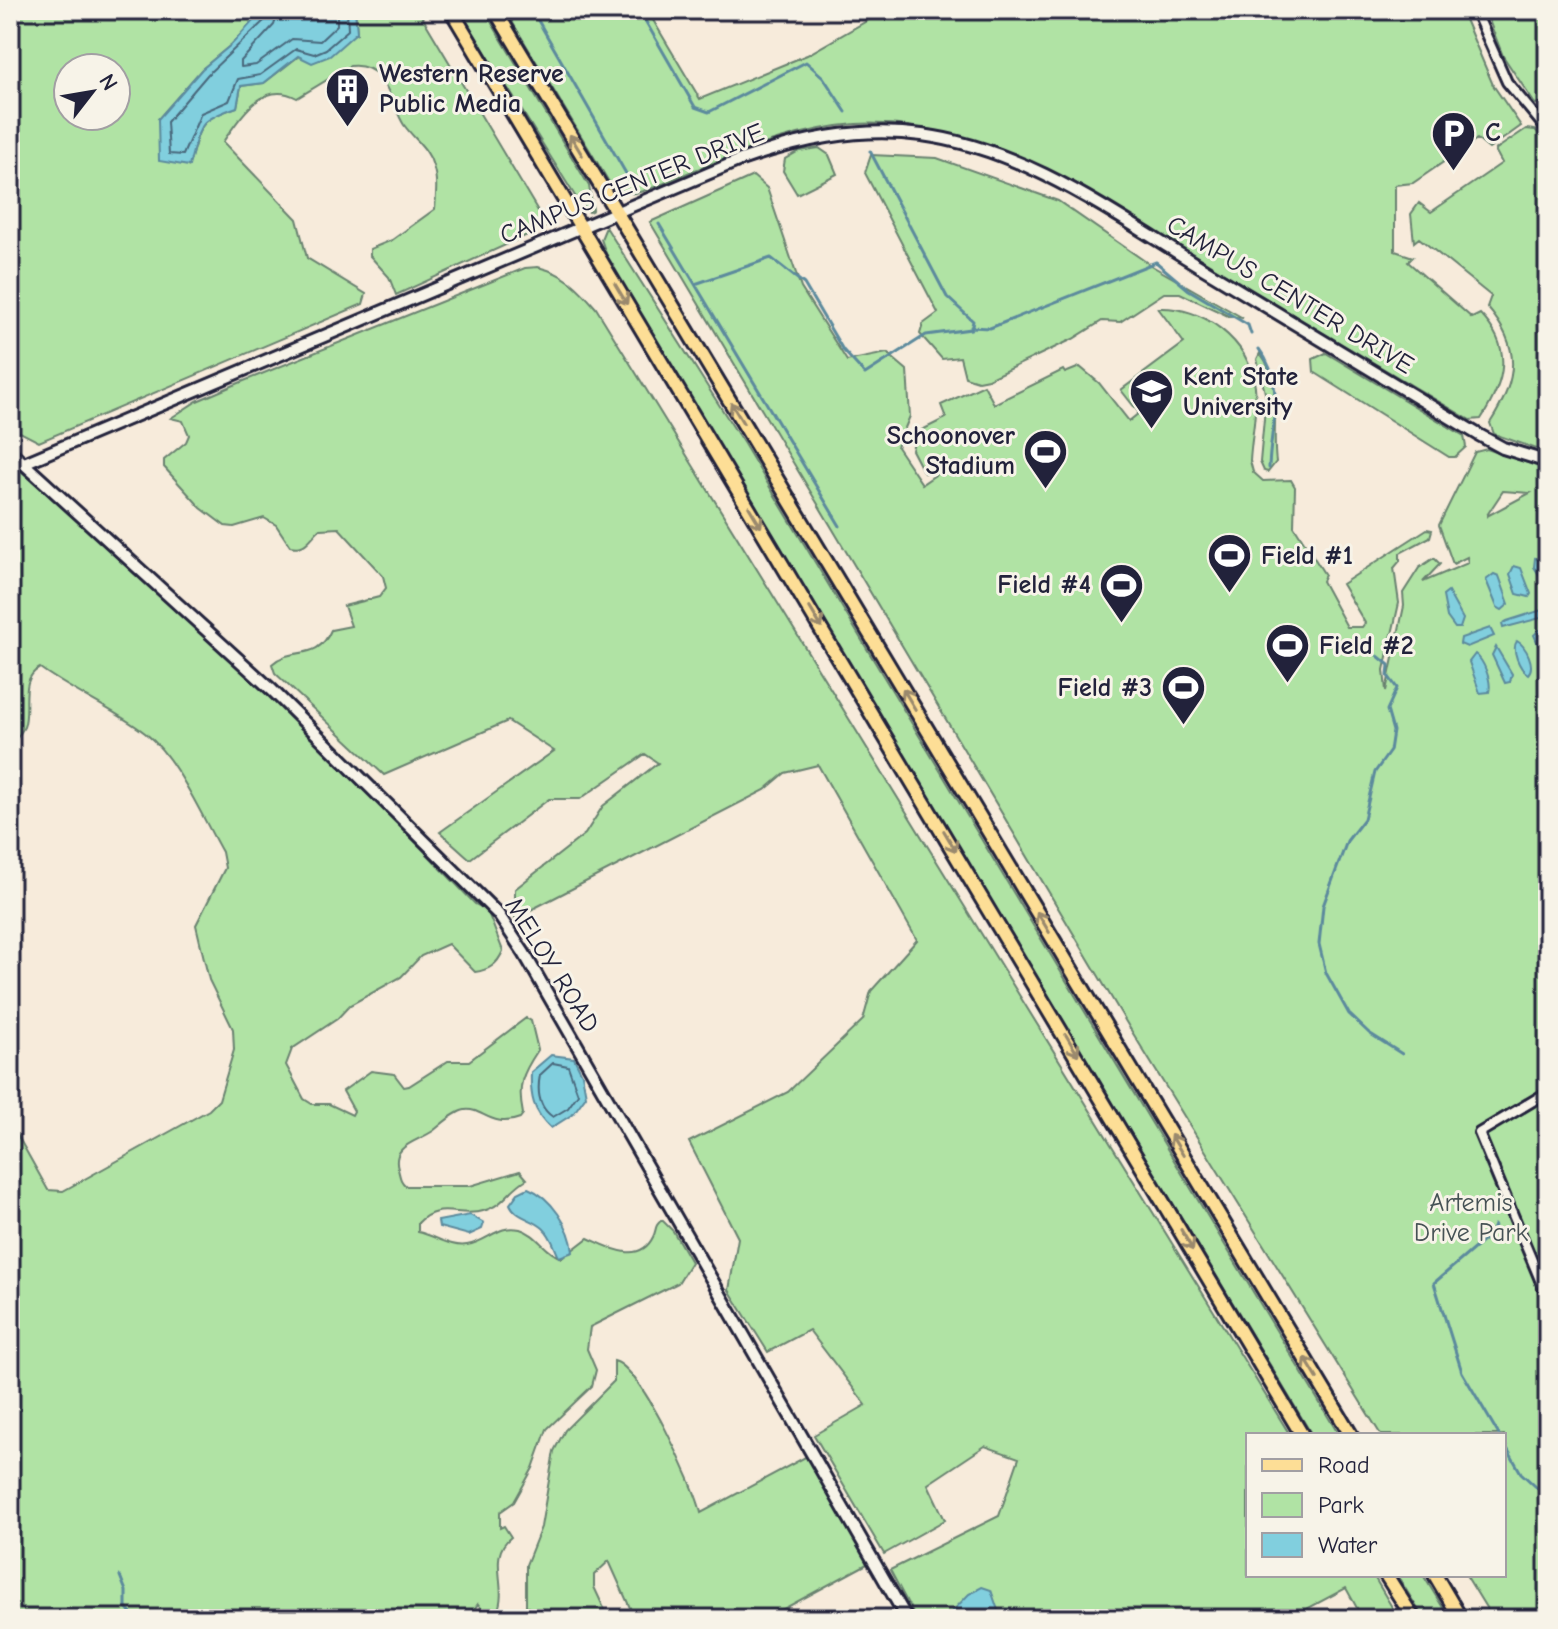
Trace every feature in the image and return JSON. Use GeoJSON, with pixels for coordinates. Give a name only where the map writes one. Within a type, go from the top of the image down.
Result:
{"type":"FeatureCollection","features":[{"type":"Feature","properties":{"kind":"main road"},"geometry":{"type":"LineString","coordinates":[[451,10],[1301,1433]]}},
{"type":"Feature","properties":{"kind":"main road"},"geometry":{"type":"LineString","coordinates":[[495,10],[1350,1433]]}},
{"type":"Feature","properties":{"kind":"main road"},"geometry":{"type":"LineString","coordinates":[[1387,1577],[1414,1619]]}},
{"type":"Feature","properties":{"kind":"main road"},"geometry":{"type":"LineString","coordinates":[[1436,1577],[1461,1619]]}},
{"type":"Feature","properties":{"kind":"street"},"geometry":{"type":"LineString","coordinates":[[1475,10],[1507,82],[1548,131]]}},
{"type":"Feature","properties":{"kind":"street","name":"CAMPUS CENTER DRIVE"},"geometry":{"type":"LineString","coordinates":[[24,463],[738,161],[829,136],[898,132],[961,143],[1056,181],[1479,435],[1503,448],[1548,462]]}},
{"type":"Feature","properties":{"kind":"street","name":"MELOY ROAD"},"geometry":{"type":"LineString","coordinates":[[10,451],[272,690],[498,914],[524,953],[907,1619]]}},
{"type":"Feature","properties":{"kind":"street"},"geometry":{"type":"LineString","coordinates":[[1548,1092],[1479,1133],[1548,1299]]}},
{"type":"Feature","properties":{"kind":"green space"},"geometry":{"type":"Polygon","coordinates":[[[10,10],[263,10],[232,44],[202,69],[158,119],[188,166],[202,127],[213,117],[237,107],[241,86],[264,83],[299,56],[357,33],[355,10],[418,10],[547,226],[396,295],[389,277],[370,256],[370,249],[392,240],[435,209],[436,182],[428,154],[404,125],[380,77],[362,66],[350,66],[297,98],[285,93],[263,97],[245,112],[223,142],[297,219],[307,258],[366,294],[363,304],[39,442],[10,427],[10,10]]]}},
{"type":"Feature","properties":{"kind":"green space"},"geometry":{"type":"Polygon","coordinates":[[[459,10],[484,10],[589,186],[593,210],[589,212],[575,196],[459,10]]]}},
{"type":"Feature","properties":{"kind":"green space"},"geometry":{"type":"Polygon","coordinates":[[[505,10],[647,10],[700,99],[807,55],[886,10],[1461,10],[1493,85],[1521,126],[1489,149],[1477,139],[1413,183],[1395,185],[1395,251],[1413,257],[1408,262],[1472,318],[1480,314],[1491,327],[1502,352],[1496,392],[1481,419],[1470,420],[1049,170],[955,135],[881,124],[835,126],[755,147],[643,191],[621,191],[612,187],[505,10]]]}},
{"type":"Feature","properties":{"kind":"green space"},"geometry":{"type":"Polygon","coordinates":[[[1485,10],[1548,10],[1548,101],[1535,104],[1503,56],[1485,10]]]}},
{"type":"Feature","properties":{"kind":"green space"},"geometry":{"type":"Polygon","coordinates":[[[1526,129],[1535,130],[1548,141],[1548,453],[1494,434],[1490,423],[1506,392],[1512,364],[1506,336],[1487,307],[1491,296],[1419,238],[1414,242],[1411,214],[1419,203],[1431,212],[1502,163],[1495,150],[1526,129]]]}},
{"type":"Feature","properties":{"kind":"green space"},"geometry":{"type":"Polygon","coordinates":[[[819,148],[829,155],[837,174],[797,194],[783,171],[785,159],[799,151],[819,148]]]}},
{"type":"Feature","properties":{"kind":"green space"},"geometry":{"type":"Polygon","coordinates":[[[871,155],[937,158],[1058,201],[1152,266],[1243,318],[1228,316],[1180,293],[1164,293],[1120,322],[1102,321],[1073,339],[988,379],[978,381],[965,377],[960,357],[942,359],[920,334],[923,324],[938,313],[865,173],[871,155]]]}},
{"type":"Feature","properties":{"kind":"green space","name":"Artemis Drive Park"},"geometry":{"type":"Polygon","coordinates":[[[753,176],[767,188],[801,288],[847,361],[887,353],[907,370],[910,416],[897,447],[922,484],[938,473],[935,470],[924,473],[912,450],[916,433],[946,418],[941,405],[984,385],[994,404],[1063,370],[1065,373],[1080,367],[1099,383],[1129,421],[1139,413],[1121,390],[1184,343],[1158,308],[1175,309],[1207,320],[1234,341],[1251,370],[1256,396],[1250,461],[1253,472],[1263,481],[1291,480],[1295,487],[1294,526],[1325,575],[1322,581],[1347,627],[1362,627],[1365,623],[1342,584],[1427,529],[1432,530],[1430,537],[1400,553],[1400,561],[1394,568],[1399,603],[1384,670],[1386,691],[1404,606],[1403,593],[1419,568],[1434,558],[1440,564],[1423,582],[1468,563],[1467,557],[1453,564],[1439,525],[1475,452],[1487,449],[1548,470],[1548,1619],[1493,1619],[1467,1577],[1506,1577],[1506,1433],[1380,1433],[1129,1027],[650,222],[753,176]],[[1503,491],[1487,516],[1530,493],[1503,491]]]}},
{"type":"Feature","properties":{"kind":"green space"},"geometry":{"type":"Polygon","coordinates":[[[606,227],[744,444],[1338,1433],[1311,1433],[610,265],[601,239],[606,227]]]}},
{"type":"Feature","properties":{"kind":"green space"},"geometry":{"type":"Polygon","coordinates":[[[538,267],[556,273],[571,282],[596,308],[1289,1433],[1246,1433],[1246,1577],[1374,1577],[1399,1619],[1363,1619],[1346,1588],[1288,1619],[916,1619],[890,1570],[999,1516],[1019,1458],[985,1446],[928,1484],[945,1520],[884,1554],[814,1435],[866,1405],[809,1330],[768,1352],[729,1290],[738,1238],[689,1142],[788,1092],[863,1020],[871,991],[917,940],[818,765],[785,773],[765,790],[515,918],[515,889],[585,834],[603,806],[658,763],[645,754],[580,799],[549,799],[470,859],[440,832],[554,751],[508,721],[384,775],[275,673],[272,664],[280,658],[319,647],[331,630],[351,626],[344,606],[379,597],[386,588],[383,576],[339,528],[320,529],[307,543],[295,547],[290,546],[276,525],[264,518],[234,527],[225,526],[201,508],[164,467],[164,460],[186,442],[189,435],[183,421],[171,418],[197,401],[239,383],[525,268],[538,267]]]}},
{"type":"Feature","properties":{"kind":"green space"},"geometry":{"type":"Polygon","coordinates":[[[1260,353],[1272,378],[1275,405],[1276,462],[1268,472],[1264,471],[1260,462],[1266,397],[1257,359],[1260,353]]]}},
{"type":"Feature","properties":{"kind":"green space"},"geometry":{"type":"Polygon","coordinates":[[[1326,353],[1464,436],[1466,447],[1455,457],[1449,457],[1314,372],[1313,359],[1326,353]]]}},
{"type":"Feature","properties":{"kind":"green space"},"geometry":{"type":"Polygon","coordinates":[[[10,462],[135,567],[332,755],[475,904],[487,910],[503,951],[492,966],[475,972],[448,944],[421,956],[401,977],[350,1005],[337,1019],[292,1049],[286,1065],[304,1099],[312,1104],[329,1104],[352,1115],[354,1111],[343,1091],[371,1071],[394,1074],[404,1087],[409,1086],[448,1061],[469,1061],[526,1018],[531,1021],[538,1050],[522,1080],[523,1114],[520,1118],[502,1121],[471,1110],[461,1111],[407,1145],[398,1154],[397,1161],[400,1179],[406,1186],[470,1186],[520,1171],[527,1179],[490,1209],[474,1213],[441,1211],[426,1216],[418,1223],[418,1232],[461,1245],[474,1243],[505,1229],[520,1229],[562,1258],[588,1238],[613,1249],[639,1251],[647,1246],[662,1220],[673,1231],[691,1262],[678,1283],[590,1327],[587,1349],[596,1370],[592,1386],[547,1429],[533,1468],[514,1502],[500,1512],[500,1528],[504,1526],[511,1537],[500,1554],[501,1592],[497,1612],[485,1613],[478,1604],[467,1619],[10,1619],[10,1122],[48,1190],[63,1191],[209,1110],[219,1100],[234,1050],[233,1029],[209,980],[196,925],[225,868],[222,852],[168,757],[133,724],[40,668],[29,679],[24,727],[10,749],[10,462]]]}},
{"type":"Feature","properties":{"kind":"green space"},"geometry":{"type":"Polygon","coordinates":[[[614,1361],[638,1383],[665,1428],[689,1478],[701,1513],[809,1455],[869,1563],[765,1619],[635,1619],[609,1561],[594,1575],[594,1587],[609,1619],[553,1619],[526,1606],[526,1565],[541,1527],[554,1451],[565,1430],[614,1381],[614,1361]]]}},
{"type":"Feature","properties":{"kind":"green space"},"geometry":{"type":"Polygon","coordinates":[[[1398,1577],[1424,1577],[1450,1619],[1424,1619],[1398,1577]]]}},
{"type":"Feature","properties":{"kind":"water"},"geometry":{"type":"Polygon","coordinates":[[[263,10],[355,10],[357,32],[330,56],[312,63],[298,56],[264,83],[241,86],[237,107],[214,116],[198,133],[189,166],[159,161],[158,119],[202,69],[232,44],[263,10]]]}},
{"type":"Feature","properties":{"kind":"water"},"geometry":{"type":"Polygon","coordinates":[[[1535,558],[1541,560],[1548,576],[1548,588],[1534,567],[1535,558]]]}},
{"type":"Feature","properties":{"kind":"water"},"geometry":{"type":"Polygon","coordinates":[[[1514,566],[1521,568],[1531,594],[1529,597],[1517,594],[1510,574],[1514,566]]]}},
{"type":"Feature","properties":{"kind":"water"},"geometry":{"type":"Polygon","coordinates":[[[1494,574],[1499,576],[1509,604],[1502,610],[1497,607],[1486,580],[1494,574]]]}},
{"type":"Feature","properties":{"kind":"water"},"geometry":{"type":"Polygon","coordinates":[[[1448,592],[1463,619],[1460,628],[1455,628],[1447,617],[1443,596],[1448,592]]]}},
{"type":"Feature","properties":{"kind":"water"},"geometry":{"type":"Polygon","coordinates":[[[1548,608],[1548,616],[1503,628],[1502,624],[1507,621],[1548,608]]]}},
{"type":"Feature","properties":{"kind":"water"},"geometry":{"type":"Polygon","coordinates":[[[1490,628],[1494,636],[1467,647],[1460,644],[1461,638],[1490,628]]]}},
{"type":"Feature","properties":{"kind":"water"},"geometry":{"type":"Polygon","coordinates":[[[1539,630],[1548,632],[1548,666],[1534,635],[1539,630]]]}},
{"type":"Feature","properties":{"kind":"water"},"geometry":{"type":"Polygon","coordinates":[[[1517,641],[1529,656],[1531,666],[1528,674],[1517,659],[1517,641]]]}},
{"type":"Feature","properties":{"kind":"water"},"geometry":{"type":"Polygon","coordinates":[[[1496,647],[1512,674],[1510,682],[1505,683],[1492,655],[1496,647]]]}},
{"type":"Feature","properties":{"kind":"water"},"geometry":{"type":"Polygon","coordinates":[[[1475,654],[1486,672],[1489,692],[1480,693],[1469,662],[1475,654]]]}},
{"type":"Feature","properties":{"kind":"water"},"geometry":{"type":"Polygon","coordinates":[[[551,1055],[574,1058],[582,1074],[586,1096],[573,1114],[551,1128],[536,1110],[531,1072],[551,1055]]]}},
{"type":"Feature","properties":{"kind":"water"},"geometry":{"type":"Polygon","coordinates":[[[528,1188],[544,1198],[558,1214],[573,1252],[559,1257],[546,1231],[513,1209],[510,1204],[518,1193],[528,1188]]]}},
{"type":"Feature","properties":{"kind":"water"},"geometry":{"type":"Polygon","coordinates":[[[470,1215],[484,1223],[482,1229],[469,1235],[439,1227],[438,1221],[470,1215]]]}},
{"type":"Feature","properties":{"kind":"water"},"geometry":{"type":"Polygon","coordinates":[[[982,1587],[991,1590],[1001,1619],[945,1619],[969,1594],[982,1587]]]}},
{"type":"Feature","properties":{"kind":"waterway"},"geometry":{"type":"LineString","coordinates":[[532,10],[628,177]]}},
{"type":"Feature","properties":{"kind":"waterway"},"geometry":{"type":"LineString","coordinates":[[639,10],[695,107],[709,112],[806,62],[823,77],[846,112]]}},
{"type":"Feature","properties":{"kind":"waterway"},"geometry":{"type":"LineString","coordinates":[[695,284],[771,258],[804,284],[843,350],[865,374],[926,335],[971,329],[973,321],[947,297],[870,151]]}},
{"type":"Feature","properties":{"kind":"waterway"},"geometry":{"type":"LineString","coordinates":[[659,224],[840,526]]}},
{"type":"Feature","properties":{"kind":"waterway"},"geometry":{"type":"LineString","coordinates":[[971,327],[990,328],[1156,262],[1189,290],[1248,325],[1251,334]]}},
{"type":"Feature","properties":{"kind":"waterway"},"geometry":{"type":"LineString","coordinates":[[1259,349],[1268,363],[1275,391],[1269,468]]}},
{"type":"Feature","properties":{"kind":"waterway"},"geometry":{"type":"LineString","coordinates":[[1378,656],[1389,665],[1388,676],[1397,688],[1387,710],[1393,731],[1390,751],[1375,772],[1364,819],[1347,841],[1323,906],[1319,944],[1326,973],[1349,1014],[1369,1033],[1402,1054]]}},
{"type":"Feature","properties":{"kind":"waterway"},"geometry":{"type":"LineString","coordinates":[[1494,1225],[1490,1235],[1434,1283],[1462,1372],[1498,1433]]}},
{"type":"Feature","properties":{"kind":"waterway"},"geometry":{"type":"LineString","coordinates":[[1506,1447],[1521,1473],[1548,1498]]}},
{"type":"Feature","properties":{"kind":"waterway"},"geometry":{"type":"LineString","coordinates":[[120,1576],[126,1591],[126,1608],[136,1619]]}},
{"type":"Feature","properties":{"kind":"waterway"},"geometry":{"type":"LineString","coordinates":[[1547,1619],[1548,1615]]}},
{"type":"Feature","properties":{"kind":"place","name":"Western Reserve Public Media"},"geometry":{"type":"Point","coordinates":[348,128]}},
{"type":"Feature","properties":{"kind":"place","name":"C"},"geometry":{"type":"Point","coordinates":[1454,172]}},
{"type":"Feature","properties":{"kind":"place","name":"Kent State University"},"geometry":{"type":"Point","coordinates":[1152,431]}},
{"type":"Feature","properties":{"kind":"place","name":"Schoonover Stadium"},"geometry":{"type":"Point","coordinates":[1046,490]}},
{"type":"Feature","properties":{"kind":"place","name":"Field #1"},"geometry":{"type":"Point","coordinates":[1230,595]}},
{"type":"Feature","properties":{"kind":"place","name":"Field #4"},"geometry":{"type":"Point","coordinates":[1122,624]}},
{"type":"Feature","properties":{"kind":"place","name":"Field #2"},"geometry":{"type":"Point","coordinates":[1288,685]}},
{"type":"Feature","properties":{"kind":"place","name":"Field #3"},"geometry":{"type":"Point","coordinates":[1183,727]}}]}
